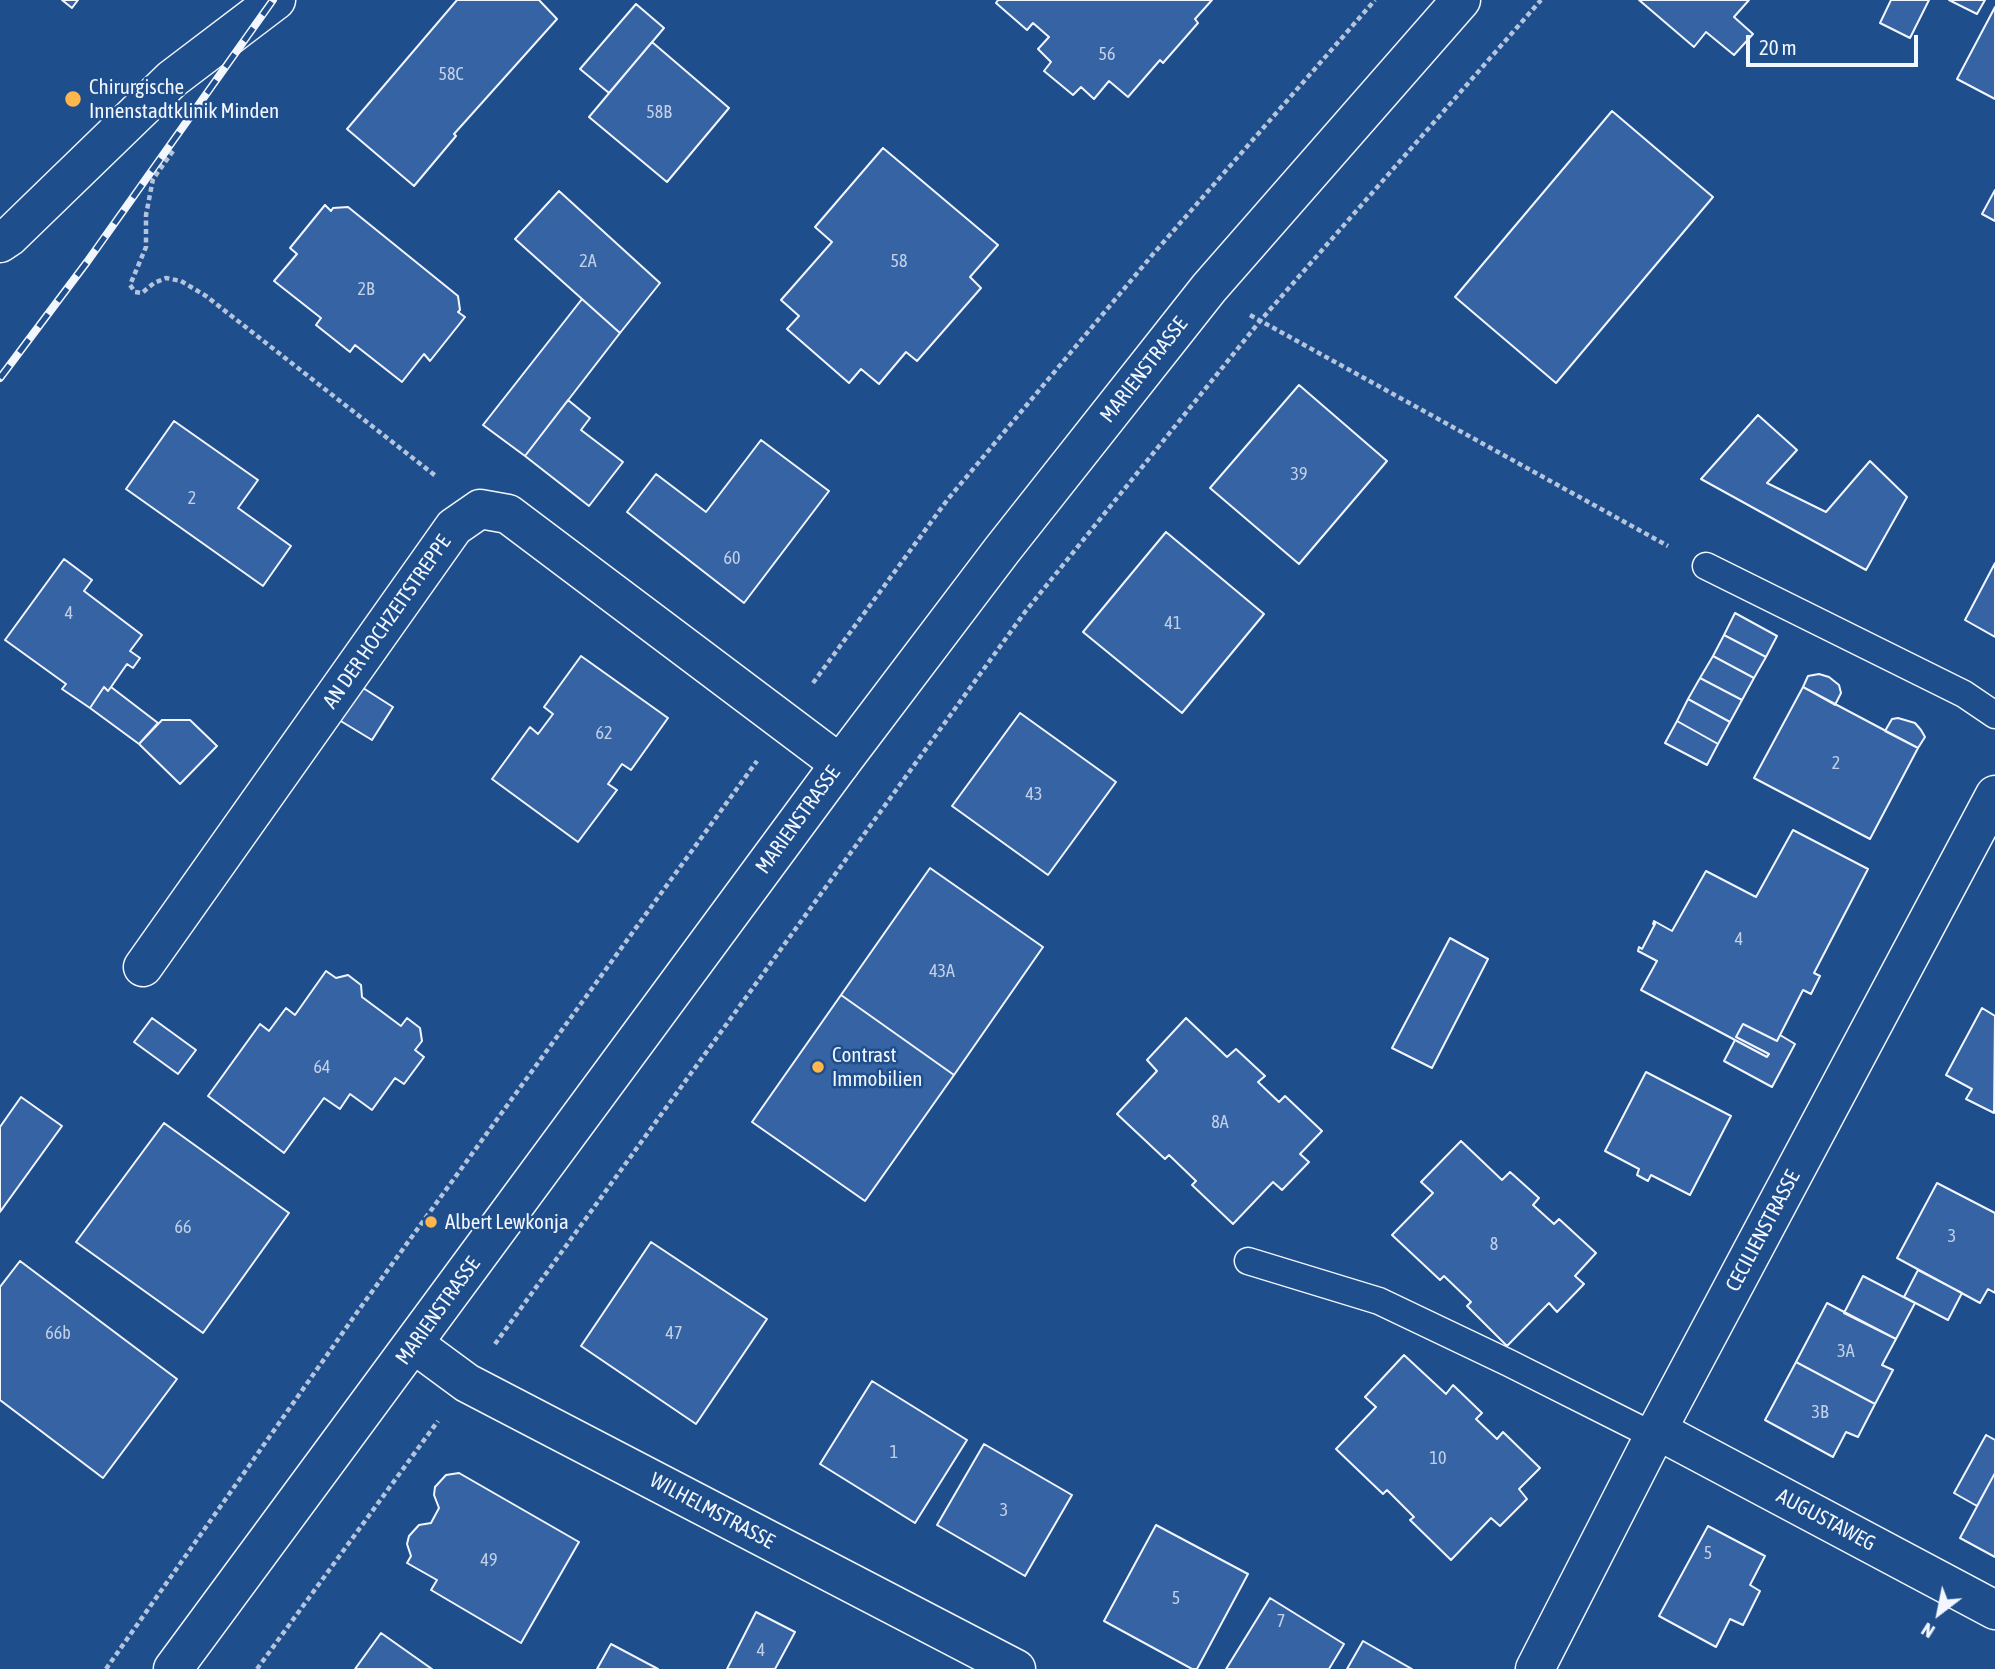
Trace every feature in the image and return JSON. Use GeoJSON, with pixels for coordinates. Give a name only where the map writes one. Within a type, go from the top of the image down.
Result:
{"type":"FeatureCollection","features":[{"type":"Feature","properties":{"kind":"street"},"geometry":{"type":"LineString","coordinates":[[0,243],[172,79],[276,0]]}},
{"type":"Feature","properties":{"kind":"street","name":"MARIENSTRASSE"},"geometry":{"type":"LineString","coordinates":[[173,1669],[840,764],[1002,550],[1209,288],[1461,0]]}},
{"type":"Feature","properties":{"kind":"street"},"geometry":{"type":"LineString","coordinates":[[480,509],[508,514],[840,764]]}},
{"type":"Feature","properties":{"kind":"street","name":"AN DER HOCHZEITSTREPPE"},"geometry":{"type":"LineString","coordinates":[[143,967],[454,527],[480,509]]}},
{"type":"Feature","properties":{"kind":"street","name":"CECILIENSTRASSE"},"geometry":{"type":"LineString","coordinates":[[1535,1669],[1655,1433],[1995,795]]}},
{"type":"Feature","properties":{"kind":"street","name":"WILHELMSTRASSE"},"geometry":{"type":"LineString","coordinates":[[414,1344],[467,1383],[1016,1669]]}},
{"type":"Feature","properties":{"kind":"street","name":"AUGUSTAWEG"},"geometry":{"type":"LineString","coordinates":[[1655,1433],[1995,1610]]}},
{"type":"Feature","properties":{"kind":"lane"},"geometry":{"type":"LineString","coordinates":[[1706,566],[1964,694],[1995,715]]}},
{"type":"Feature","properties":{"kind":"lane"},"geometry":{"type":"LineString","coordinates":[[1248,1261],[1379,1301],[1655,1433]]}},
{"type":"Feature","properties":{"kind":"path"},"geometry":{"type":"LineString","coordinates":[[106,1669],[358,1311],[948,499],[1154,253],[1375,0]]}},
{"type":"Feature","properties":{"kind":"path"},"geometry":{"type":"LineString","coordinates":[[257,1669],[1025,612],[1260,321],[1541,0]]}},
{"type":"Feature","properties":{"kind":"path"},"geometry":{"type":"LineString","coordinates":[[153,179],[146,215],[146,247],[130,285],[135,292],[142,293],[154,283],[166,278],[181,281],[206,296],[480,509]]}},
{"type":"Feature","properties":{"kind":"path"},"geometry":{"type":"LineString","coordinates":[[1154,253],[1260,321],[1706,566]]}},
{"type":"Feature","properties":{"kind":"building"},"geometry":{"type":"Polygon","coordinates":[[[62,0],[78,0],[72,8],[62,0]]]}},
{"type":"Feature","properties":{"kind":"building"},"geometry":{"type":"Polygon","coordinates":[[[457,0],[539,0],[557,19],[454,134],[456,136],[414,186],[347,129],[457,0]]]}},
{"type":"Feature","properties":{"kind":"building"},"geometry":{"type":"Polygon","coordinates":[[[998,0],[1212,0],[1195,19],[1198,23],[1163,63],[1160,60],[1128,97],[1109,81],[1094,99],[1081,87],[1073,95],[1044,71],[1051,62],[1038,49],[1049,37],[1033,23],[1027,30],[996,3],[998,0]]]}},
{"type":"Feature","properties":{"kind":"building"},"geometry":{"type":"Polygon","coordinates":[[[1639,0],[1749,0],[1734,17],[1753,34],[1734,55],[1706,32],[1694,47],[1639,0]]]}},
{"type":"Feature","properties":{"kind":"building"},"geometry":{"type":"Polygon","coordinates":[[[1891,0],[1929,0],[1910,38],[1880,23],[1891,0]]]}},
{"type":"Feature","properties":{"kind":"building"},"geometry":{"type":"Polygon","coordinates":[[[1949,0],[1985,0],[1977,14],[1949,0]]]}},
{"type":"Feature","properties":{"kind":"building"},"geometry":{"type":"Polygon","coordinates":[[[636,4],[664,28],[609,93],[580,69],[636,4]]]}},
{"type":"Feature","properties":{"kind":"building"},"geometry":{"type":"Polygon","coordinates":[[[1995,7],[1995,99],[1957,79],[1995,7]]]}},
{"type":"Feature","properties":{"kind":"building"},"geometry":{"type":"Polygon","coordinates":[[[652,42],[729,108],[667,182],[589,117],[652,42]]]}},
{"type":"Feature","properties":{"kind":"building"},"geometry":{"type":"Polygon","coordinates":[[[1612,111],[1713,197],[1556,383],[1455,297],[1612,111]]]}},
{"type":"Feature","properties":{"kind":"building"},"geometry":{"type":"Polygon","coordinates":[[[883,148],[998,245],[970,277],[981,288],[917,361],[906,352],[879,384],[861,369],[849,383],[787,329],[799,316],[781,300],[832,242],[815,227],[883,148]]]}},
{"type":"Feature","properties":{"kind":"building"},"geometry":{"type":"Polygon","coordinates":[[[1995,190],[1995,221],[1982,214],[1995,190]]]}},
{"type":"Feature","properties":{"kind":"building"},"geometry":{"type":"Polygon","coordinates":[[[559,191],[660,283],[620,333],[515,239],[559,191]]]}},
{"type":"Feature","properties":{"kind":"building"},"geometry":{"type":"Polygon","coordinates":[[[325,205],[331,211],[333,208],[348,207],[458,296],[458,312],[465,317],[430,361],[424,354],[402,382],[355,345],[350,352],[316,325],[321,318],[274,281],[297,254],[290,248],[325,205]]]}},
{"type":"Feature","properties":{"kind":"building"},"geometry":{"type":"Polygon","coordinates":[[[582,299],[620,333],[525,456],[483,425],[582,299]]]}},
{"type":"Feature","properties":{"kind":"building"},"geometry":{"type":"Polygon","coordinates":[[[1299,385],[1387,461],[1299,564],[1210,488],[1299,385]]]}},
{"type":"Feature","properties":{"kind":"building"},"geometry":{"type":"Polygon","coordinates":[[[568,400],[590,418],[581,430],[623,462],[589,506],[525,456],[568,400]]]}},
{"type":"Feature","properties":{"kind":"building"},"geometry":{"type":"Polygon","coordinates":[[[1758,415],[1797,450],[1767,483],[1826,512],[1870,461],[1907,497],[1866,570],[1701,479],[1758,415]]]}},
{"type":"Feature","properties":{"kind":"building"},"geometry":{"type":"Polygon","coordinates":[[[174,421],[258,480],[238,508],[291,546],[263,586],[126,489],[174,421]]]}},
{"type":"Feature","properties":{"kind":"building"},"geometry":{"type":"Polygon","coordinates":[[[761,440],[829,491],[744,603],[627,512],[656,474],[706,512],[761,440]]]}},
{"type":"Feature","properties":{"kind":"building"},"geometry":{"type":"Polygon","coordinates":[[[1166,532],[1264,614],[1182,713],[1083,632],[1166,532]]]}},
{"type":"Feature","properties":{"kind":"building"},"geometry":{"type":"Polygon","coordinates":[[[64,559],[92,580],[84,591],[142,635],[130,651],[140,658],[133,668],[127,664],[108,691],[104,687],[90,708],[62,689],[66,684],[5,640],[64,559]]]}},
{"type":"Feature","properties":{"kind":"building"},"geometry":{"type":"Polygon","coordinates":[[[1995,563],[1995,637],[1965,620],[1995,563]]]}},
{"type":"Feature","properties":{"kind":"building"},"geometry":{"type":"Polygon","coordinates":[[[1735,613],[1777,636],[1766,657],[1724,635],[1735,613]]]}},
{"type":"Feature","properties":{"kind":"building"},"geometry":{"type":"Polygon","coordinates":[[[1724,635],[1766,657],[1754,678],[1713,656],[1724,635]]]}},
{"type":"Feature","properties":{"kind":"building"},"geometry":{"type":"Polygon","coordinates":[[[581,656],[668,718],[631,770],[622,764],[608,784],[617,790],[578,842],[492,779],[530,727],[538,734],[553,714],[544,707],[581,656]]]}},
{"type":"Feature","properties":{"kind":"building"},"geometry":{"type":"Polygon","coordinates":[[[1713,656],[1754,678],[1742,700],[1700,678],[1713,656]]]}},
{"type":"Feature","properties":{"kind":"building"},"geometry":{"type":"Polygon","coordinates":[[[1819,674],[1829,677],[1839,685],[1841,693],[1835,705],[1803,687],[1808,676],[1819,674]]]}},
{"type":"Feature","properties":{"kind":"building"},"geometry":{"type":"Polygon","coordinates":[[[1700,678],[1742,700],[1730,722],[1688,699],[1700,678]]]}},
{"type":"Feature","properties":{"kind":"building"},"geometry":{"type":"Polygon","coordinates":[[[360,686],[393,707],[372,740],[339,720],[360,686]]]}},
{"type":"Feature","properties":{"kind":"building"},"geometry":{"type":"Polygon","coordinates":[[[104,687],[108,691],[111,687],[158,723],[139,744],[90,708],[104,687]]]}},
{"type":"Feature","properties":{"kind":"building"},"geometry":{"type":"Polygon","coordinates":[[[1803,687],[1918,748],[1870,839],[1754,778],[1803,687]]]}},
{"type":"Feature","properties":{"kind":"building"},"geometry":{"type":"Polygon","coordinates":[[[1688,699],[1730,722],[1718,744],[1677,721],[1688,699]]]}},
{"type":"Feature","properties":{"kind":"building"},"geometry":{"type":"Polygon","coordinates":[[[1020,713],[1116,782],[1048,875],[952,806],[1020,713]]]}},
{"type":"Feature","properties":{"kind":"building"},"geometry":{"type":"Polygon","coordinates":[[[1892,719],[1915,723],[1921,730],[1925,737],[1918,748],[1885,731],[1892,719]]]}},
{"type":"Feature","properties":{"kind":"building"},"geometry":{"type":"Polygon","coordinates":[[[162,720],[190,720],[217,746],[180,784],[139,744],[162,720]]]}},
{"type":"Feature","properties":{"kind":"building"},"geometry":{"type":"Polygon","coordinates":[[[1677,721],[1718,744],[1707,765],[1665,743],[1677,721]]]}},
{"type":"Feature","properties":{"kind":"building"},"geometry":{"type":"Polygon","coordinates":[[[1793,830],[1868,869],[1814,973],[1820,976],[1811,994],[1803,990],[1777,1041],[1743,1024],[1736,1037],[1769,1054],[1767,1057],[1641,990],[1657,961],[1638,951],[1639,947],[1642,949],[1655,924],[1654,921],[1672,931],[1706,871],[1756,897],[1793,830]]]}},
{"type":"Feature","properties":{"kind":"building"},"geometry":{"type":"Polygon","coordinates":[[[930,868],[1043,947],[954,1075],[841,995],[930,868]]]}},
{"type":"Feature","properties":{"kind":"building"},"geometry":{"type":"Polygon","coordinates":[[[1450,938],[1488,959],[1432,1068],[1392,1048],[1450,938]]]}},
{"type":"Feature","properties":{"kind":"building"},"geometry":{"type":"Polygon","coordinates":[[[326,971],[336,978],[348,975],[361,985],[362,997],[401,1026],[407,1018],[420,1028],[422,1041],[415,1050],[424,1057],[404,1084],[395,1078],[372,1110],[350,1094],[340,1109],[324,1098],[284,1153],[208,1096],[260,1024],[269,1031],[286,1008],[295,1015],[326,971]]]}},
{"type":"Feature","properties":{"kind":"building"},"geometry":{"type":"Polygon","coordinates":[[[841,995],[954,1075],[865,1201],[752,1122],[841,995]]]}},
{"type":"Feature","properties":{"kind":"building"},"geometry":{"type":"Polygon","coordinates":[[[1982,1008],[1995,1016],[1994,1113],[1966,1099],[1972,1089],[1946,1075],[1982,1008]]]}},
{"type":"Feature","properties":{"kind":"building"},"geometry":{"type":"Polygon","coordinates":[[[152,1018],[196,1050],[178,1074],[134,1042],[152,1018]]]}},
{"type":"Feature","properties":{"kind":"building"},"geometry":{"type":"Polygon","coordinates":[[[1186,1018],[1227,1057],[1236,1049],[1265,1076],[1258,1082],[1279,1102],[1285,1096],[1322,1131],[1300,1154],[1309,1162],[1282,1190],[1273,1182],[1233,1224],[1192,1185],[1196,1181],[1169,1155],[1165,1159],[1117,1114],[1157,1071],[1147,1060],[1186,1018]]]}},
{"type":"Feature","properties":{"kind":"building"},"geometry":{"type":"Polygon","coordinates":[[[1743,1024],[1777,1041],[1780,1035],[1795,1044],[1772,1087],[1724,1061],[1735,1040],[1767,1057],[1769,1054],[1736,1037],[1743,1024]]]}},
{"type":"Feature","properties":{"kind":"building"},"geometry":{"type":"Polygon","coordinates":[[[1646,1072],[1731,1116],[1690,1195],[1651,1175],[1648,1181],[1637,1175],[1639,1169],[1605,1151],[1646,1072]]]}},
{"type":"Feature","properties":{"kind":"building"},"geometry":{"type":"Polygon","coordinates":[[[21,1097],[62,1126],[0,1212],[0,1127],[21,1097]]]}},
{"type":"Feature","properties":{"kind":"building"},"geometry":{"type":"Polygon","coordinates":[[[164,1123],[289,1213],[203,1333],[76,1242],[164,1123]]]}},
{"type":"Feature","properties":{"kind":"building"},"geometry":{"type":"Polygon","coordinates":[[[1461,1141],[1502,1180],[1510,1172],[1539,1198],[1533,1205],[1554,1224],[1559,1219],[1596,1253],[1575,1276],[1584,1284],[1557,1312],[1549,1303],[1507,1346],[1467,1306],[1471,1302],[1444,1276],[1440,1280],[1392,1235],[1433,1193],[1421,1182],[1461,1141]]]}},
{"type":"Feature","properties":{"kind":"building"},"geometry":{"type":"Polygon","coordinates":[[[1937,1183],[1995,1213],[1995,1293],[1988,1289],[1980,1303],[1897,1258],[1937,1183]]]}},
{"type":"Feature","properties":{"kind":"building"},"geometry":{"type":"Polygon","coordinates":[[[651,1242],[767,1319],[696,1424],[581,1346],[651,1242]]]}},
{"type":"Feature","properties":{"kind":"building"},"geometry":{"type":"Polygon","coordinates":[[[20,1261],[177,1379],[103,1478],[0,1400],[0,1287],[20,1261]]]}},
{"type":"Feature","properties":{"kind":"building"},"geometry":{"type":"Polygon","coordinates":[[[1918,1270],[1962,1293],[1948,1320],[1904,1297],[1918,1270]]]}},
{"type":"Feature","properties":{"kind":"building"},"geometry":{"type":"Polygon","coordinates":[[[1863,1276],[1915,1303],[1896,1339],[1844,1313],[1863,1276]]]}},
{"type":"Feature","properties":{"kind":"building"},"geometry":{"type":"Polygon","coordinates":[[[1827,1303],[1896,1339],[1882,1365],[1893,1370],[1875,1404],[1796,1362],[1827,1303]]]}},
{"type":"Feature","properties":{"kind":"building"},"geometry":{"type":"Polygon","coordinates":[[[1404,1355],[1446,1394],[1453,1385],[1482,1413],[1476,1419],[1497,1439],[1503,1432],[1540,1468],[1519,1489],[1527,1499],[1500,1526],[1491,1518],[1451,1560],[1410,1520],[1414,1517],[1387,1490],[1383,1494],[1336,1449],[1376,1407],[1365,1397],[1404,1355]]]}},
{"type":"Feature","properties":{"kind":"building"},"geometry":{"type":"Polygon","coordinates":[[[1796,1362],[1875,1404],[1858,1437],[1846,1432],[1833,1457],[1765,1420],[1796,1362]]]}},
{"type":"Feature","properties":{"kind":"building"},"geometry":{"type":"Polygon","coordinates":[[[872,1381],[967,1440],[915,1523],[820,1464],[872,1381]]]}},
{"type":"Feature","properties":{"kind":"building"},"geometry":{"type":"Polygon","coordinates":[[[1986,1435],[1995,1440],[1995,1473],[1977,1506],[1954,1493],[1986,1435]]]}},
{"type":"Feature","properties":{"kind":"building"},"geometry":{"type":"Polygon","coordinates":[[[984,1444],[1072,1495],[1025,1576],[937,1525],[984,1444]]]}},
{"type":"Feature","properties":{"kind":"building"},"geometry":{"type":"Polygon","coordinates":[[[459,1473],[579,1542],[521,1643],[431,1590],[437,1580],[407,1563],[411,1556],[407,1544],[409,1536],[419,1525],[431,1523],[439,1508],[434,1495],[435,1487],[446,1475],[459,1473]]]}},
{"type":"Feature","properties":{"kind":"building"},"geometry":{"type":"Polygon","coordinates":[[[1995,1473],[1995,1557],[1960,1538],[1995,1473]]]}},
{"type":"Feature","properties":{"kind":"building"},"geometry":{"type":"Polygon","coordinates":[[[1156,1525],[1248,1574],[1197,1669],[1192,1669],[1104,1621],[1156,1525]]]}},
{"type":"Feature","properties":{"kind":"building"},"geometry":{"type":"Polygon","coordinates":[[[1708,1526],[1765,1556],[1750,1585],[1760,1591],[1743,1625],[1730,1619],[1716,1647],[1659,1616],[1708,1526]]]}},
{"type":"Feature","properties":{"kind":"building"},"geometry":{"type":"Polygon","coordinates":[[[1270,1598],[1344,1644],[1329,1669],[1226,1669],[1270,1598]]]}},
{"type":"Feature","properties":{"kind":"building"},"geometry":{"type":"Polygon","coordinates":[[[756,1612],[795,1632],[775,1669],[727,1669],[756,1612]]]}},
{"type":"Feature","properties":{"kind":"building"},"geometry":{"type":"Polygon","coordinates":[[[381,1633],[432,1669],[355,1669],[381,1633]]]}},
{"type":"Feature","properties":{"kind":"building"},"geometry":{"type":"Polygon","coordinates":[[[1363,1641],[1412,1669],[1347,1669],[1363,1641]]]}},
{"type":"Feature","properties":{"kind":"building"},"geometry":{"type":"Polygon","coordinates":[[[611,1644],[658,1669],[597,1669],[611,1644]]]}},
{"type":"Feature","properties":{"kind":"railway"},"geometry":{"type":"LineString","coordinates":[[0,378],[87,262],[273,0]]}},
{"type":"Feature","properties":{"kind":"place","name":"Chirurgische Innenstadtklinik Minden"},"geometry":{"type":"Point","coordinates":[73,99]}},
{"type":"Feature","properties":{"kind":"place","name":"Contrast Immobilien"},"geometry":{"type":"Point","coordinates":[818,1067]}},
{"type":"Feature","properties":{"kind":"place","name":"Albert Lewkonja"},"geometry":{"type":"Point","coordinates":[431,1222]}}]}
